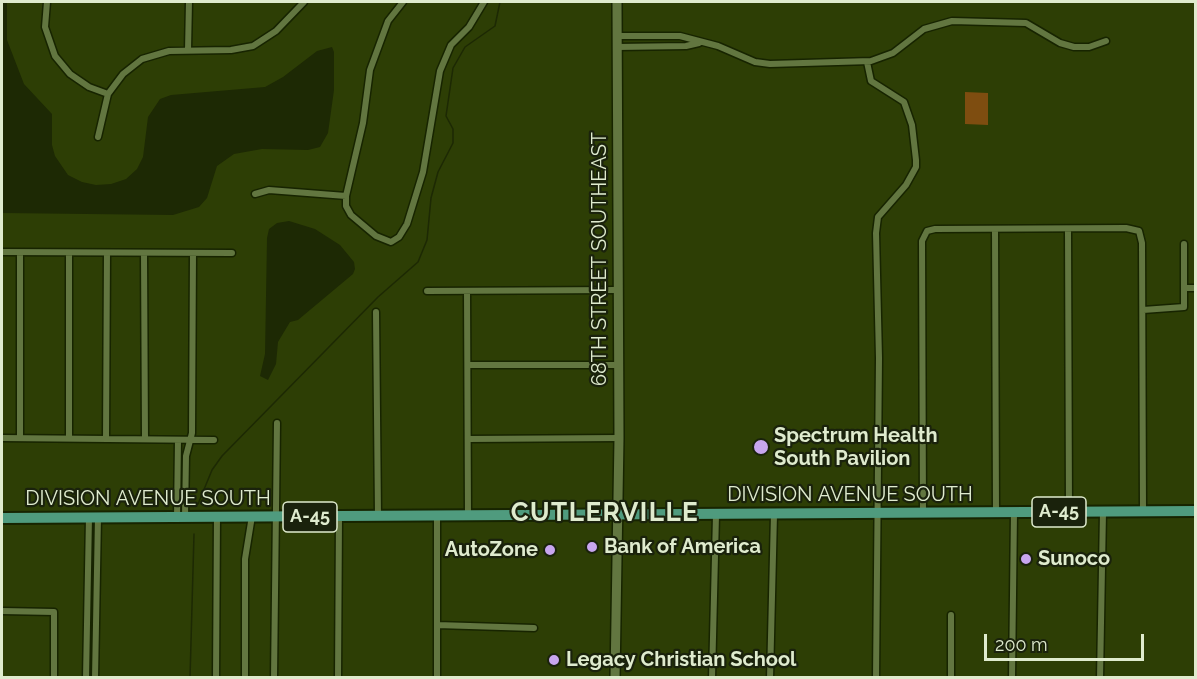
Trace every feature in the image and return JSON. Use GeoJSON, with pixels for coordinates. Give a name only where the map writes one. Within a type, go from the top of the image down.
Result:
{"type":"FeatureCollection","features":[{"type":"Feature","properties":{"kind":"main road","name":"68TH STREET SOUTHEAST"},"geometry":{"type":"LineString","coordinates":[[615,678],[619,516],[616,2]]}},
{"type":"Feature","properties":{"kind":"main road","name":"DIVISION AVENUE SOUTH"},"geometry":{"type":"LineString","coordinates":[[2,518],[1196,511]]}},
{"type":"Feature","properties":{"kind":"street"},"geometry":{"type":"LineString","coordinates":[[47,2],[45,27],[56,56],[69,74],[89,87],[108,94]]}},
{"type":"Feature","properties":{"kind":"street"},"geometry":{"type":"LineString","coordinates":[[188,50],[189,2]]}},
{"type":"Feature","properties":{"kind":"street"},"geometry":{"type":"LineString","coordinates":[[98,137],[108,94],[123,74],[142,59],[169,51],[231,50],[253,46],[276,31],[304,2]]}},
{"type":"Feature","properties":{"kind":"street"},"geometry":{"type":"LineString","coordinates":[[403,2],[388,21],[370,70],[363,123],[346,196],[347,209],[362,225],[375,236],[391,242],[399,237],[407,224],[428,154],[440,71],[451,45],[469,27],[484,2]]}},
{"type":"Feature","properties":{"kind":"street"},"geometry":{"type":"LineString","coordinates":[[617,36],[680,36],[718,46],[760,63],[867,62],[893,53],[924,29],[947,22],[1026,23],[1056,41],[1074,47],[1085,47],[1106,41]]}},
{"type":"Feature","properties":{"kind":"street"},"geometry":{"type":"LineString","coordinates":[[617,47],[686,46],[700,43]]}},
{"type":"Feature","properties":{"kind":"street"},"geometry":{"type":"LineString","coordinates":[[867,62],[871,81],[904,102],[912,125],[916,160],[916,167],[906,185],[878,217],[876,233],[879,358],[876,678]]}},
{"type":"Feature","properties":{"kind":"street"},"geometry":{"type":"LineString","coordinates":[[255,194],[269,190],[346,196]]}},
{"type":"Feature","properties":{"kind":"street"},"geometry":{"type":"LineString","coordinates":[[924,513],[922,241],[927,231],[1134,229],[1139,231],[1142,243],[1143,512]]}},
{"type":"Feature","properties":{"kind":"street"},"geometry":{"type":"LineString","coordinates":[[995,230],[996,512]]}},
{"type":"Feature","properties":{"kind":"street"},"geometry":{"type":"LineString","coordinates":[[1068,230],[1069,512]]}},
{"type":"Feature","properties":{"kind":"street"},"geometry":{"type":"LineString","coordinates":[[1143,310],[1184,307],[1184,244]]}},
{"type":"Feature","properties":{"kind":"street"},"geometry":{"type":"LineString","coordinates":[[2,252],[232,253]]}},
{"type":"Feature","properties":{"kind":"street"},"geometry":{"type":"LineString","coordinates":[[20,253],[20,438]]}},
{"type":"Feature","properties":{"kind":"street"},"geometry":{"type":"LineString","coordinates":[[69,253],[69,438]]}},
{"type":"Feature","properties":{"kind":"street"},"geometry":{"type":"LineString","coordinates":[[106,439],[107,253]]}},
{"type":"Feature","properties":{"kind":"street"},"geometry":{"type":"LineString","coordinates":[[144,253],[145,439]]}},
{"type":"Feature","properties":{"kind":"street"},"geometry":{"type":"LineString","coordinates":[[181,517],[186,456],[190,440],[193,253]]}},
{"type":"Feature","properties":{"kind":"street"},"geometry":{"type":"LineString","coordinates":[[1184,288],[1196,288]]}},
{"type":"Feature","properties":{"kind":"street"},"geometry":{"type":"LineString","coordinates":[[427,291],[618,290]]}},
{"type":"Feature","properties":{"kind":"street"},"geometry":{"type":"LineString","coordinates":[[467,291],[468,516]]}},
{"type":"Feature","properties":{"kind":"street"},"geometry":{"type":"LineString","coordinates":[[376,312],[378,516]]}},
{"type":"Feature","properties":{"kind":"street"},"geometry":{"type":"LineString","coordinates":[[468,365],[618,365]]}},
{"type":"Feature","properties":{"kind":"street"},"geometry":{"type":"LineString","coordinates":[[274,678],[277,423]]}},
{"type":"Feature","properties":{"kind":"street"},"geometry":{"type":"LineString","coordinates":[[2,438],[214,440]]}},
{"type":"Feature","properties":{"kind":"street"},"geometry":{"type":"LineString","coordinates":[[468,439],[619,438]]}},
{"type":"Feature","properties":{"kind":"street"},"geometry":{"type":"LineString","coordinates":[[178,440],[181,517]]}},
{"type":"Feature","properties":{"kind":"street"},"geometry":{"type":"LineString","coordinates":[[1012,678],[1014,512]]}},
{"type":"Feature","properties":{"kind":"street"},"geometry":{"type":"LineString","coordinates":[[1100,678],[1103,512]]}},
{"type":"Feature","properties":{"kind":"street"},"geometry":{"type":"LineString","coordinates":[[712,678],[716,514]]}},
{"type":"Feature","properties":{"kind":"street"},"geometry":{"type":"LineString","coordinates":[[770,678],[774,514]]}},
{"type":"Feature","properties":{"kind":"street"},"geometry":{"type":"LineString","coordinates":[[216,678],[217,516]]}},
{"type":"Feature","properties":{"kind":"street"},"geometry":{"type":"LineString","coordinates":[[244,678],[246,555],[252,516]]}},
{"type":"Feature","properties":{"kind":"street"},"geometry":{"type":"LineString","coordinates":[[437,516],[437,678]]}},
{"type":"Feature","properties":{"kind":"street"},"geometry":{"type":"LineString","coordinates":[[86,678],[94,517]]}},
{"type":"Feature","properties":{"kind":"street"},"geometry":{"type":"LineString","coordinates":[[94,517],[95,678]]}},
{"type":"Feature","properties":{"kind":"street"},"geometry":{"type":"LineString","coordinates":[[338,678],[339,517]]}},
{"type":"Feature","properties":{"kind":"street"},"geometry":{"type":"LineString","coordinates":[[2,611],[54,612],[54,678]]}},
{"type":"Feature","properties":{"kind":"street"},"geometry":{"type":"LineString","coordinates":[[951,615],[951,678]]}},
{"type":"Feature","properties":{"kind":"street"},"geometry":{"type":"LineString","coordinates":[[437,625],[534,628]]}},
{"type":"Feature","properties":{"kind":"shaded area"},"geometry":{"type":"Polygon","coordinates":[[[2,2],[7,2],[7,40],[24,84],[52,114],[52,145],[55,156],[68,175],[82,182],[96,185],[111,184],[126,179],[137,169],[143,157],[148,117],[160,99],[171,95],[265,87],[283,77],[317,51],[332,47],[334,90],[328,133],[320,147],[308,150],[262,149],[234,154],[217,166],[207,198],[199,207],[173,215],[2,213],[2,2]]]}},
{"type":"Feature","properties":{"kind":"shaded area"},"geometry":{"type":"Polygon","coordinates":[[[965,92],[988,93],[988,125],[965,124],[965,92]]]}},
{"type":"Feature","properties":{"kind":"shaded area"},"geometry":{"type":"Polygon","coordinates":[[[289,221],[315,229],[340,245],[354,262],[355,269],[353,274],[298,320],[290,322],[278,342],[276,364],[268,380],[260,376],[265,354],[267,238],[269,229],[277,223],[289,221]]]}},
{"type":"Feature","properties":{"kind":"waterway"},"geometry":{"type":"LineString","coordinates":[[198,504],[212,470],[222,456],[378,297],[418,262],[427,240],[431,198],[438,172],[453,143],[453,129],[446,116],[453,68],[465,47],[495,26],[500,2]]}},
{"type":"Feature","properties":{"kind":"waterway"},"geometry":{"type":"LineString","coordinates":[[190,678],[194,534]]}},
{"type":"Feature","properties":{"kind":"place","name":"Spectrum Health South Pavilion"},"geometry":{"type":"Point","coordinates":[761,447]}},
{"type":"Feature","properties":{"kind":"place","name":"Bank of America"},"geometry":{"type":"Point","coordinates":[592,547]}},
{"type":"Feature","properties":{"kind":"place","name":"AutoZone"},"geometry":{"type":"Point","coordinates":[550,550]}},
{"type":"Feature","properties":{"kind":"place","name":"Sunoco"},"geometry":{"type":"Point","coordinates":[1026,559]}},
{"type":"Feature","properties":{"kind":"place","name":"Legacy Christian School"},"geometry":{"type":"Point","coordinates":[554,660]}},
{"type":"Feature","properties":{"kind":"district","name":"CUTLERVILLE"},"geometry":{"type":"Point","coordinates":[605,513]}}]}
